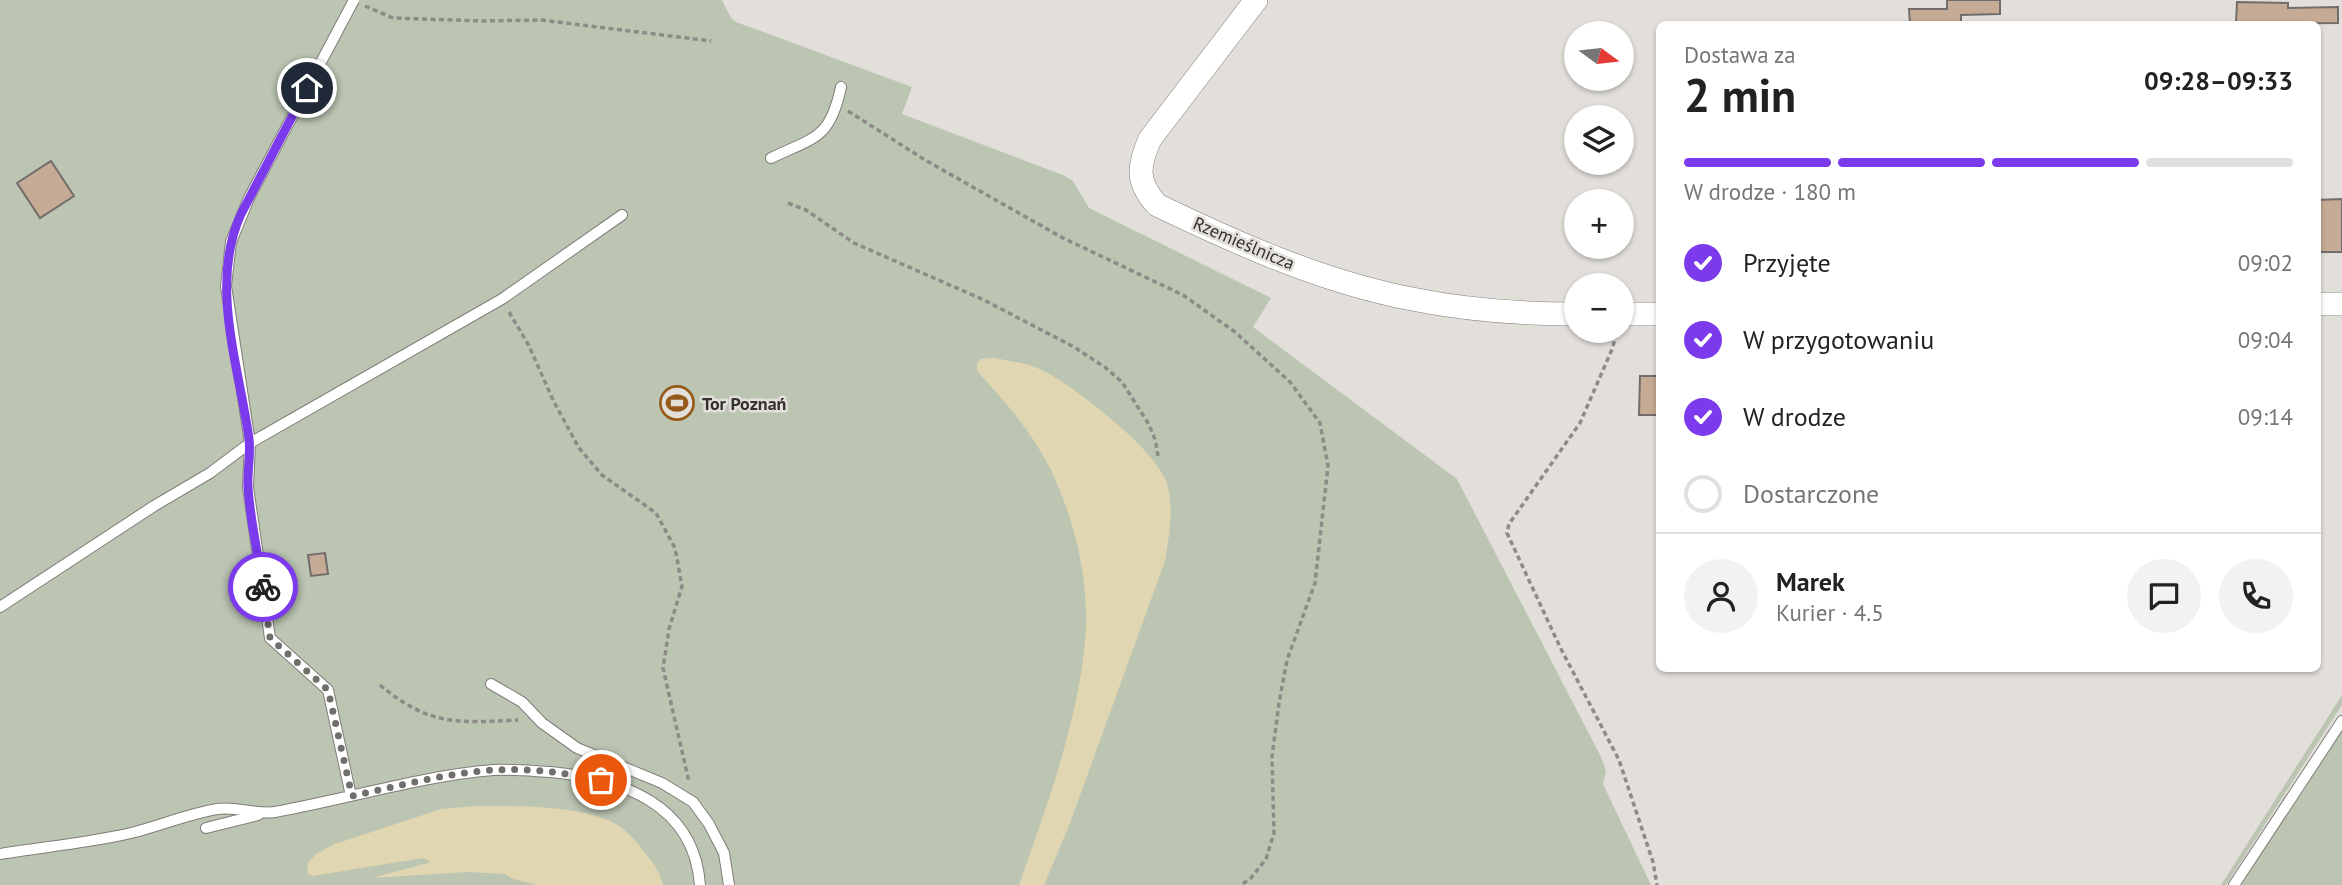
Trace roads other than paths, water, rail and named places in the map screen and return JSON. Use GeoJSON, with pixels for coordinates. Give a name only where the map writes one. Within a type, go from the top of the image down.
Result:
{"type":"FeatureCollection","features":[{"type":"Feature","properties":{"kind":"street","name":"Rzemieślnicza"},"geometry":{"type":"LineString","coordinates":[[1256,0],[1150,139],[1142,158],[1141,179],[1146,192],[1157,205],[1268,255],[1334,279],[1410,299],[1470,308],[1564,314]]}},
{"type":"Feature","properties":{"kind":"street"},"geometry":{"type":"LineString","coordinates":[[2321,304],[2342,304]]}},
{"type":"Feature","properties":{"kind":"street"},"geometry":{"type":"LineString","coordinates":[[1634,314],[1656,314]]}},
{"type":"Feature","properties":{"kind":"lane"},"geometry":{"type":"LineString","coordinates":[[352,796],[328,690],[270,638],[248,487],[250,443],[226,286],[231,242],[249,198],[357,2]]}},
{"type":"Feature","properties":{"kind":"lane"},"geometry":{"type":"LineString","coordinates":[[771,158],[818,136],[830,123],[841,87]]}},
{"type":"Feature","properties":{"kind":"lane"},"geometry":{"type":"LineString","coordinates":[[0,607],[154,506],[210,473],[250,443],[502,299],[622,215]]}},
{"type":"Feature","properties":{"kind":"lane"},"geometry":{"type":"LineString","coordinates":[[491,684],[522,702],[542,723],[577,748],[662,783],[693,802],[709,824],[724,853],[729,885]]}},
{"type":"Feature","properties":{"kind":"lane"},"geometry":{"type":"LineString","coordinates":[[2234,885],[2342,721]]}},
{"type":"Feature","properties":{"kind":"lane"},"geometry":{"type":"LineString","coordinates":[[206,828],[271,812],[455,775],[495,770],[546,772],[601,780],[641,794],[668,814],[683,833],[693,851],[700,885]]}},
{"type":"Feature","properties":{"kind":"lane"},"geometry":{"type":"LineString","coordinates":[[0,853],[129,833],[219,808],[271,812]]}},
{"type":"Feature","properties":{"kind":"place","name":"Tor Poznań"},"geometry":{"type":"Point","coordinates":[677,403]}}]}
